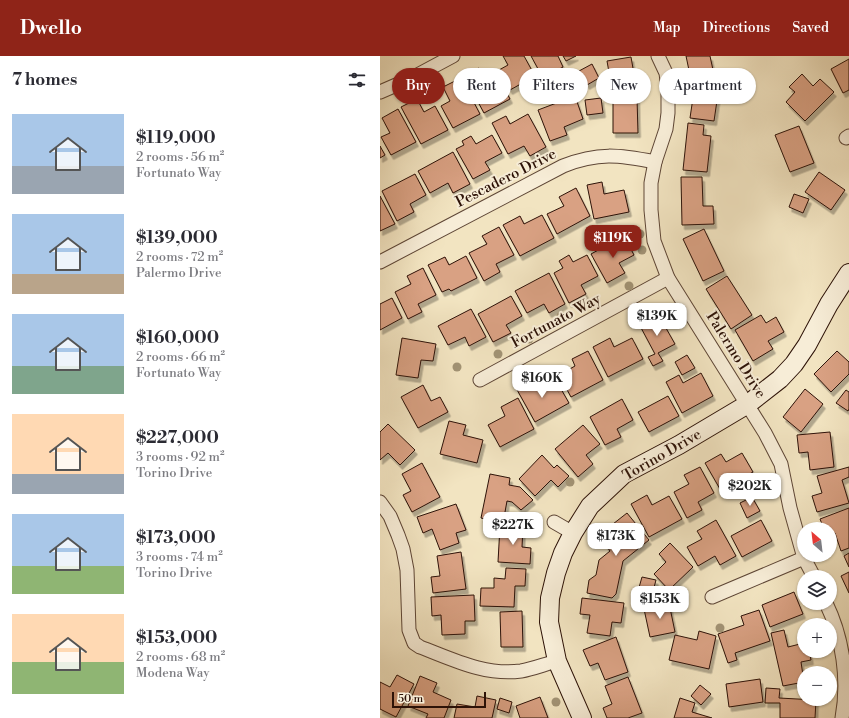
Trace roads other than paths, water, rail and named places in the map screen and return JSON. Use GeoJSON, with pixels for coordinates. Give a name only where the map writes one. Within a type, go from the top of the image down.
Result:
{"type":"FeatureCollection","features":[{"type":"Feature","properties":{"kind":"street"},"geometry":{"type":"LineString","coordinates":[[380,92],[410,79],[453,56]]}},
{"type":"Feature","properties":{"kind":"street","name":"Palermo Drive"},"geometry":{"type":"LineString","coordinates":[[658,56],[666,73],[668,113],[666,129],[655,162],[651,183],[651,210],[654,242],[668,278],[748,404],[781,464],[797,533]]}},
{"type":"Feature","properties":{"kind":"street","name":"Pescadero Drive"},"geometry":{"type":"LineString","coordinates":[[380,262],[576,161],[604,155],[626,156],[655,162]]}},
{"type":"Feature","properties":{"kind":"street","name":"Torino Drive"},"geometry":{"type":"LineString","coordinates":[[582,718],[557,661],[548,622],[550,598],[556,573],[563,553],[573,534],[590,506],[624,474],[679,445],[748,404],[780,379],[794,364],[807,345],[828,304],[849,273]]}},
{"type":"Feature","properties":{"kind":"street","name":"Fortunato Way"},"geometry":{"type":"LineString","coordinates":[[480,380],[668,278]]}},
{"type":"Feature","properties":{"kind":"street"},"geometry":{"type":"LineString","coordinates":[[380,502],[390,516],[398,535],[403,549],[407,570],[408,630],[406,641],[480,669],[493,672],[522,671],[557,661]]}},
{"type":"Feature","properties":{"kind":"street"},"geometry":{"type":"LineString","coordinates":[[554,522],[573,534]]}},
{"type":"Feature","properties":{"kind":"street"},"geometry":{"type":"LineString","coordinates":[[712,596],[797,561]]}},
{"type":"Feature","properties":{"kind":"street"},"geometry":{"type":"LineString","coordinates":[[829,610],[839,636],[845,659],[847,682],[846,706],[842,718]]}}]}
